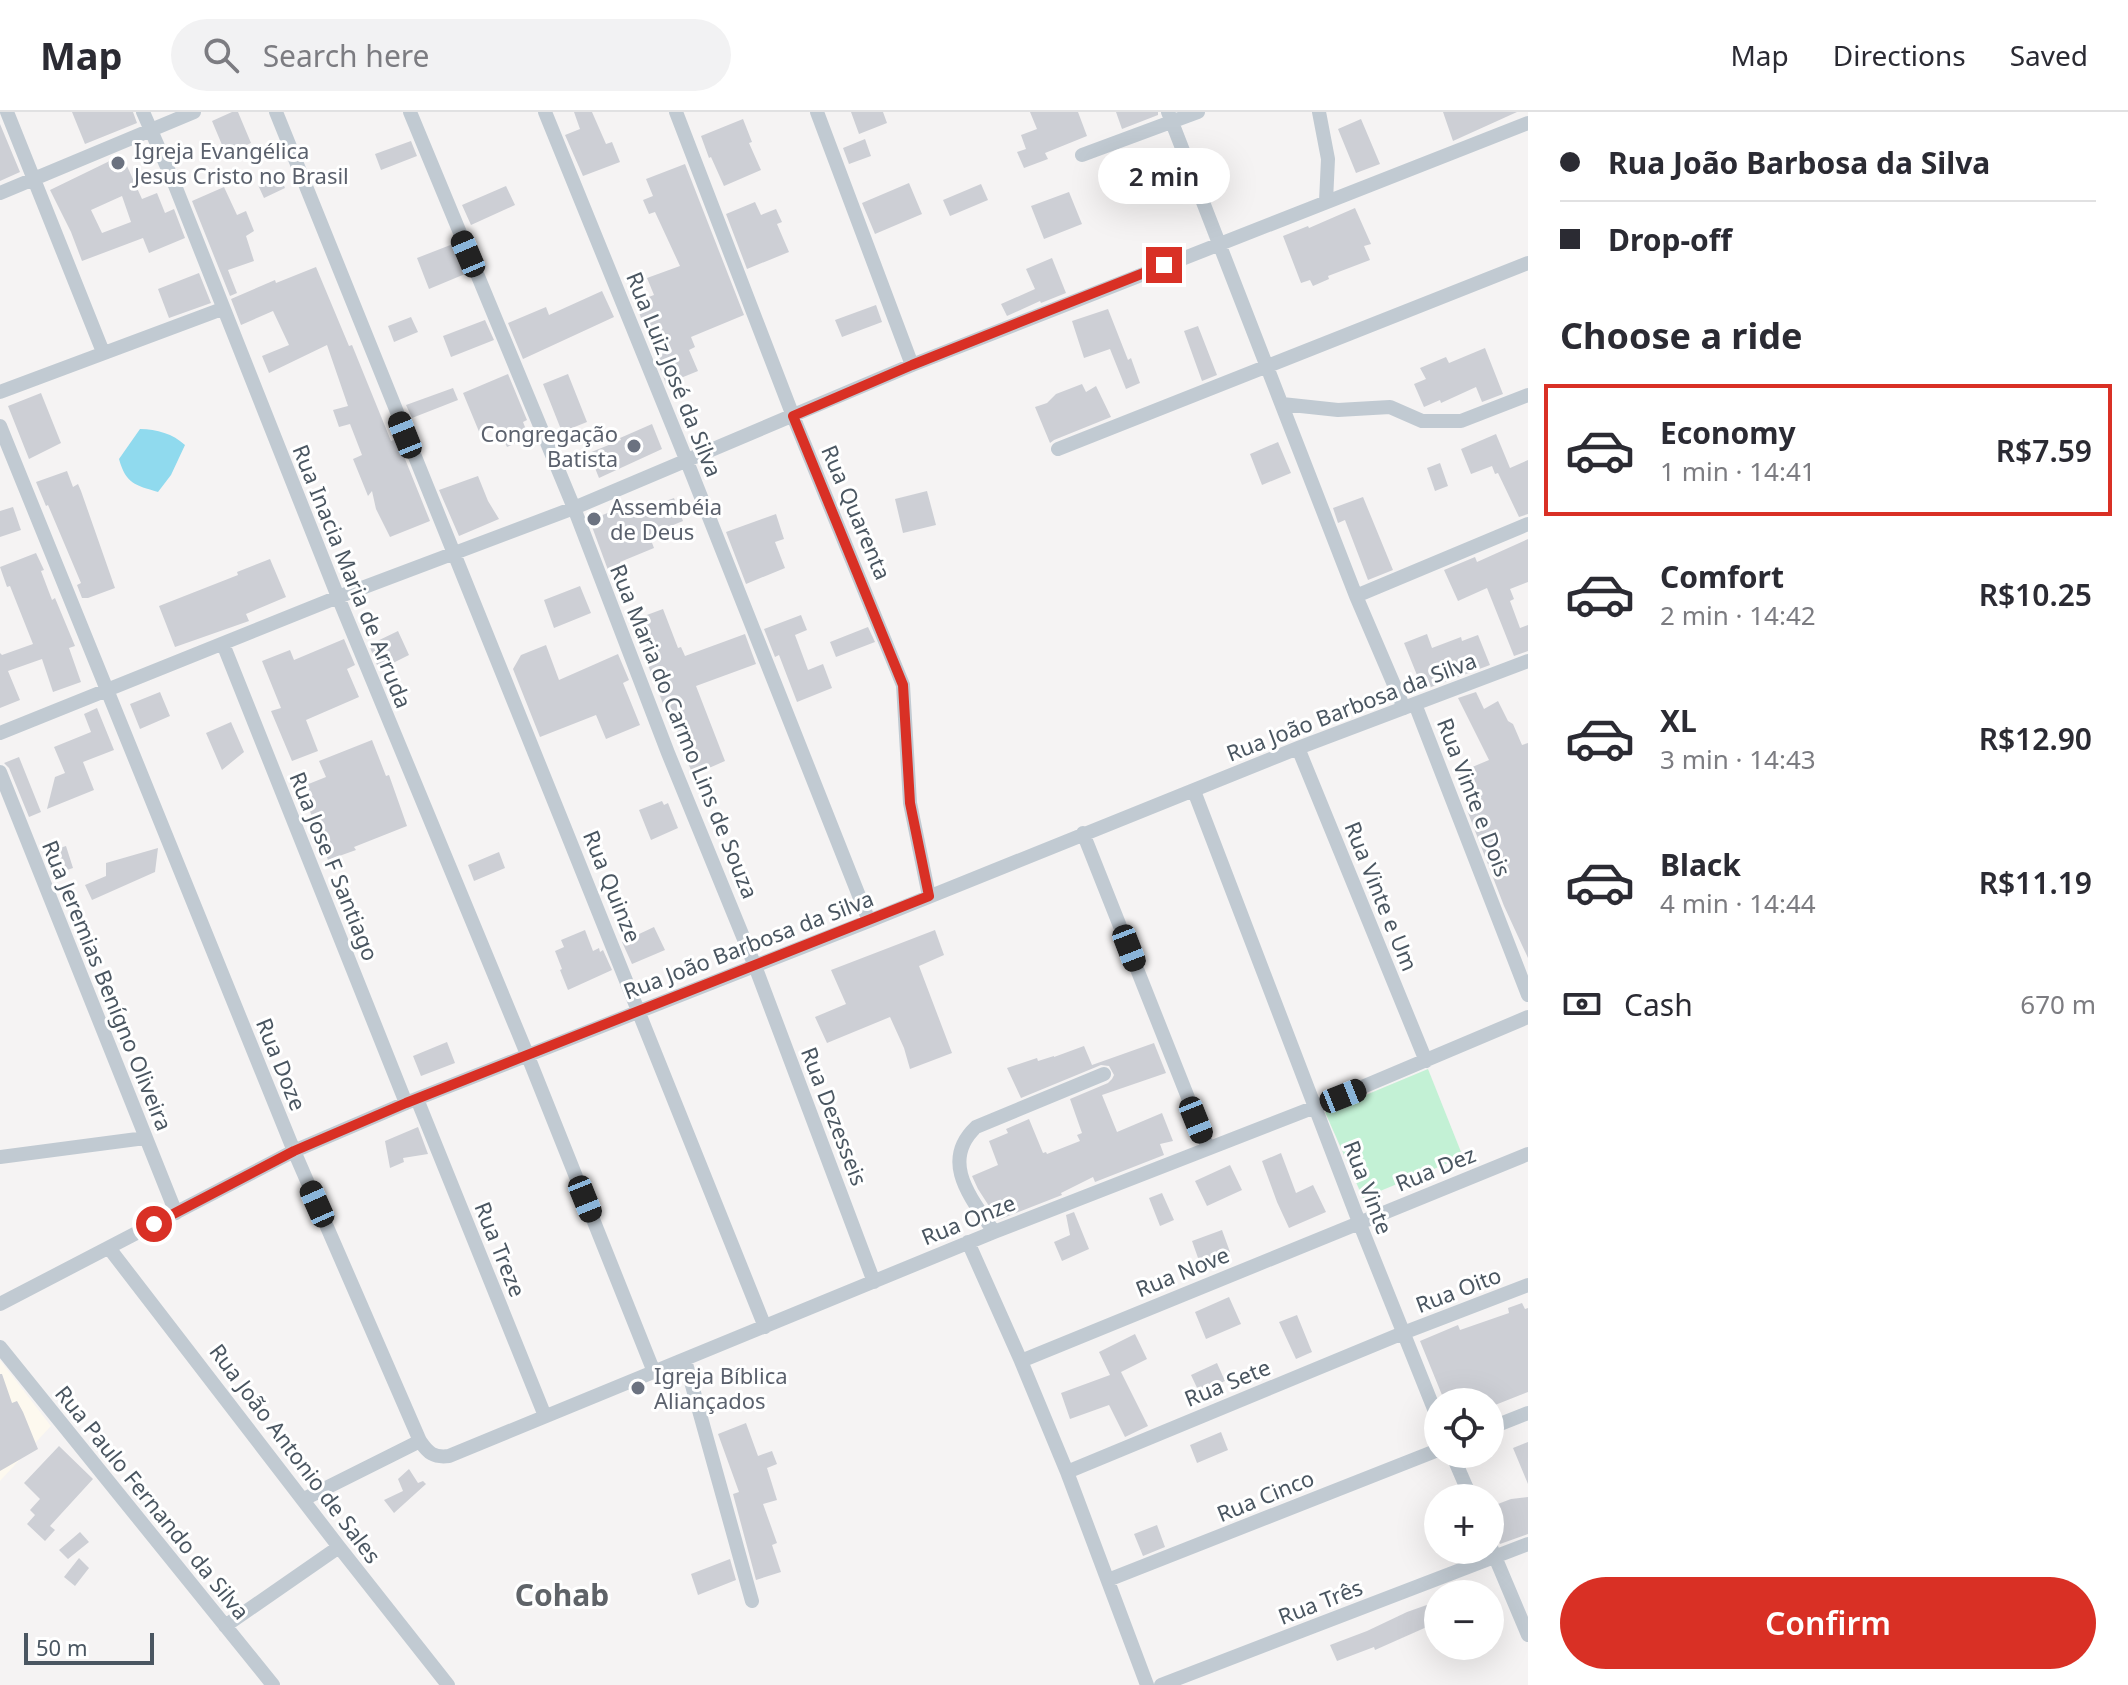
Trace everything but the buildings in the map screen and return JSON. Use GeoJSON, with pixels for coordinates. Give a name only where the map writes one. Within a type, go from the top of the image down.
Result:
{"type":"FeatureCollection","features":[{"type":"Feature","properties":{"kind":"street"},"geometry":{"type":"LineString","coordinates":[[7,112],[103,352]]}},
{"type":"Feature","properties":{"kind":"street","name":"Rua Inacia Maria de Arruda"},"geometry":{"type":"LineString","coordinates":[[143,112],[654,1372]]}},
{"type":"Feature","properties":{"kind":"street"},"geometry":{"type":"LineString","coordinates":[[0,193],[194,112]]}},
{"type":"Feature","properties":{"kind":"street","name":"Rua Quinze"},"geometry":{"type":"LineString","coordinates":[[276,112],[765,1327]]}},
{"type":"Feature","properties":{"kind":"street","name":"Rua Maria do Carmo Lins de Souza"},"geometry":{"type":"LineString","coordinates":[[410,112],[574,508],[668,753],[755,966]]}},
{"type":"Feature","properties":{"kind":"street","name":"Rua Luiz José da Silva"},"geometry":{"type":"LineString","coordinates":[[545,112],[869,921]]}},
{"type":"Feature","properties":{"kind":"street","name":"Rua Quarenta"},"geometry":{"type":"LineString","coordinates":[[676,112],[793,416],[903,685],[910,803],[929,896]]}},
{"type":"Feature","properties":{"kind":"street"},"geometry":{"type":"LineString","coordinates":[[817,112],[912,365]]}},
{"type":"Feature","properties":{"kind":"street"},"geometry":{"type":"LineString","coordinates":[[1082,155],[1170,117],[1198,112]]}},
{"type":"Feature","properties":{"kind":"street"},"geometry":{"type":"LineString","coordinates":[[1319,112],[1328,159],[1326,201]]}},
{"type":"Feature","properties":{"kind":"street","name":"Rua Vinte e Dois"},"geometry":{"type":"LineString","coordinates":[[1170,117],[1356,596],[1409,706],[1528,995]]}},
{"type":"Feature","properties":{"kind":"street"},"geometry":{"type":"LineString","coordinates":[[0,733],[338,597],[574,508],[912,365],[1528,123]]}},
{"type":"Feature","properties":{"kind":"street"},"geometry":{"type":"LineString","coordinates":[[1058,449],[1528,263]]}},
{"type":"Feature","properties":{"kind":"street"},"geometry":{"type":"LineString","coordinates":[[0,392],[222,309]]}},
{"type":"Feature","properties":{"kind":"street"},"geometry":{"type":"LineString","coordinates":[[1282,404],[1338,410],[1390,407],[1422,421],[1461,421],[1528,395]]}},
{"type":"Feature","properties":{"kind":"street","name":"Rua Doze"},"geometry":{"type":"LineString","coordinates":[[0,426],[294,1151],[423,1445]]}},
{"type":"Feature","properties":{"kind":"street"},"geometry":{"type":"LineString","coordinates":[[1356,596],[1528,524]]}},
{"type":"Feature","properties":{"kind":"street","name":"Rua Jose F Santiago"},"geometry":{"type":"LineString","coordinates":[[223,644],[412,1101]]}},
{"type":"Feature","properties":{"kind":"street","name":"Rua João Barbosa da Silva"},"geometry":{"type":"LineString","coordinates":[[0,1304],[294,1151],[412,1101],[1298,748],[1527,663]]}},
{"type":"Feature","properties":{"kind":"street","name":"Rua Vinte e Um"},"geometry":{"type":"LineString","coordinates":[[1298,748],[1426,1061]]}},
{"type":"Feature","properties":{"kind":"street","name":"Rua Jeremias Benígno Oliveira"},"geometry":{"type":"LineString","coordinates":[[0,772],[176,1213]]}},
{"type":"Feature","properties":{"kind":"street","name":"Rua Vinte"},"geometry":{"type":"LineString","coordinates":[[1194,791],[1425,1388]]}},
{"type":"Feature","properties":{"kind":"street"},"geometry":{"type":"LineString","coordinates":[[1083,833],[1208,1148]]}},
{"type":"Feature","properties":{"kind":"street","name":"Rua Dezesseis"},"geometry":{"type":"LineString","coordinates":[[755,966],[874,1282]]}},
{"type":"Feature","properties":{"kind":"street","name":"Rua Onze"},"geometry":{"type":"LineString","coordinates":[[423,1445],[433,1456],[449,1456],[968,1242],[1315,1107],[1528,1017]]}},
{"type":"Feature","properties":{"kind":"street"},"geometry":{"type":"LineString","coordinates":[[994,1232],[963,1182],[959,1165],[966,1136],[976,1127],[1104,1074]]}},
{"type":"Feature","properties":{"kind":"street","name":"Rua Treze"},"geometry":{"type":"LineString","coordinates":[[412,1101],[545,1416]]}},
{"type":"Feature","properties":{"kind":"street"},"geometry":{"type":"LineString","coordinates":[[0,1157],[145,1138]]}},
{"type":"Feature","properties":{"kind":"street","name":"Rua Dez"},"geometry":{"type":"LineString","coordinates":[[1359,1222],[1528,1154]]}},
{"type":"Feature","properties":{"kind":"street","name":"Rua Nove"},"geometry":{"type":"LineString","coordinates":[[1021,1361],[1359,1222]]}},
{"type":"Feature","properties":{"kind":"street"},"geometry":{"type":"LineString","coordinates":[[968,1242],[1067,1472],[1147,1685]]}},
{"type":"Feature","properties":{"kind":"street","name":"Rua João Antonio de Sales"},"geometry":{"type":"LineString","coordinates":[[109,1248],[448,1685]]}},
{"type":"Feature","properties":{"kind":"street","name":"Rua Oito"},"geometry":{"type":"LineString","coordinates":[[1403,1333],[1528,1285]]}},
{"type":"Feature","properties":{"kind":"street","name":"Rua Sete"},"geometry":{"type":"LineString","coordinates":[[1067,1472],[1403,1333]]}},
{"type":"Feature","properties":{"kind":"street","name":"Rua Paulo Fernando da Silva"},"geometry":{"type":"LineString","coordinates":[[0,1347],[273,1685]]}},
{"type":"Feature","properties":{"kind":"street"},"geometry":{"type":"LineString","coordinates":[[685,1360],[752,1601]]}},
{"type":"Feature","properties":{"kind":"street"},"geometry":{"type":"LineString","coordinates":[[1504,1422],[1528,1413]]}},
{"type":"Feature","properties":{"kind":"street"},"geometry":{"type":"LineString","coordinates":[[304,1499],[423,1445]]}},
{"type":"Feature","properties":{"kind":"street","name":"Rua Cinco"},"geometry":{"type":"LineString","coordinates":[[1108,1580],[1424,1456]]}},
{"type":"Feature","properties":{"kind":"street","name":"Rua Três"},"geometry":{"type":"LineString","coordinates":[[1504,1549],[1528,1544]]}},
{"type":"Feature","properties":{"kind":"street"},"geometry":{"type":"LineString","coordinates":[[225,1626],[339,1547]]}},
{"type":"Feature","properties":{"kind":"street","name":"Rua Três"},"geometry":{"type":"LineString","coordinates":[[1161,1685],[1461,1564]]}},
{"type":"Feature","properties":{"kind":"street"},"geometry":{"type":"LineString","coordinates":[[1498,1564],[1528,1635]]}},
{"type":"Feature","properties":{"kind":"shaded area"},"geometry":{"type":"Polygon","coordinates":[[[0,1360],[51,1426],[0,1481],[0,1360]]]}},
{"type":"Feature","properties":{"kind":"green space"},"geometry":{"type":"Polygon","coordinates":[[[1428,1069],[1463,1157],[1363,1198],[1325,1112],[1428,1069]]]}},
{"type":"Feature","properties":{"kind":"water"},"geometry":{"type":"Polygon","coordinates":[[[140,429],[164,433],[185,445],[171,475],[158,492],[128,479],[119,459],[140,429]]]}},
{"type":"Feature","properties":{"kind":"place","name":"Igreja Evangélica Jesus Cristo no Brasil"},"geometry":{"type":"Point","coordinates":[118,163]}},
{"type":"Feature","properties":{"kind":"place","name":"Congregação Batista"},"geometry":{"type":"Point","coordinates":[634,446]}},
{"type":"Feature","properties":{"kind":"place","name":"Assembéia de Deus"},"geometry":{"type":"Point","coordinates":[594,519]}},
{"type":"Feature","properties":{"kind":"place","name":"Igreja Bíblica Aliançados"},"geometry":{"type":"Point","coordinates":[638,1388]}},
{"type":"Feature","properties":{"kind":"district","name":"Cohab"},"geometry":{"type":"Point","coordinates":[562,1594]}},
{"type":"Feature","properties":{"kind":"route"},"geometry":{"type":"LineString","coordinates":[[154,1224],[294,1151],[406,1103],[929,896],[910,803],[903,685],[793,416],[1164,265]]}}]}
